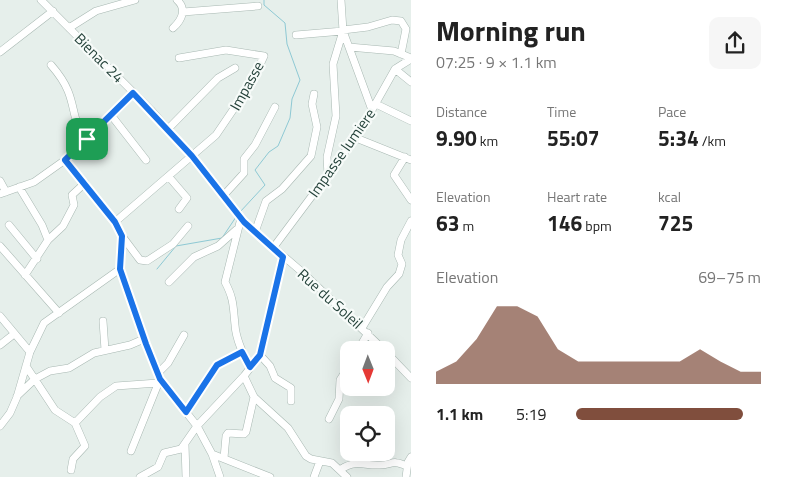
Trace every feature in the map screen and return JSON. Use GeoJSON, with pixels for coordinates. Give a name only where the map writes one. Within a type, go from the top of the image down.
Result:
{"type":"FeatureCollection","features":[{"type":"Feature","properties":{"kind":"street","name":"Bienac 24"},"geometry":{"type":"LineString","coordinates":[[43,0],[168,129],[233,207]]}},
{"type":"Feature","properties":{"kind":"street"},"geometry":{"type":"LineString","coordinates":[[69,28],[105,4],[135,0]]}},
{"type":"Feature","properties":{"kind":"street"},"geometry":{"type":"LineString","coordinates":[[173,28],[183,12],[183,6],[177,0]]}},
{"type":"Feature","properties":{"kind":"street"},"geometry":{"type":"LineString","coordinates":[[341,0],[343,30],[374,107],[411,121]]}},
{"type":"Feature","properties":{"kind":"street"},"geometry":{"type":"LineString","coordinates":[[183,12],[258,6]]}},
{"type":"Feature","properties":{"kind":"street"},"geometry":{"type":"LineString","coordinates":[[0,52],[53,11]]}},
{"type":"Feature","properties":{"kind":"street"},"geometry":{"type":"LineString","coordinates":[[296,35],[368,27],[392,20],[401,21],[406,30],[402,54]]}},
{"type":"Feature","properties":{"kind":"street"},"geometry":{"type":"LineString","coordinates":[[328,175],[327,157],[336,116],[334,64],[343,30]]}},
{"type":"Feature","properties":{"kind":"street"},"geometry":{"type":"LineString","coordinates":[[349,47],[394,51],[411,59]]}},
{"type":"Feature","properties":{"kind":"street","name":"Impasse"},"geometry":{"type":"LineString","coordinates":[[179,58],[226,50],[264,56],[252,82],[216,135],[192,156]]}},
{"type":"Feature","properties":{"kind":"street","name":"Impasse lumiere"},"geometry":{"type":"LineString","coordinates":[[273,248],[356,138],[395,69],[411,59]]}},
{"type":"Feature","properties":{"kind":"street"},"geometry":{"type":"LineString","coordinates":[[51,65],[63,80],[71,101],[76,124],[87,139]]}},
{"type":"Feature","properties":{"kind":"street"},"geometry":{"type":"LineString","coordinates":[[168,129],[218,78],[235,68]]}},
{"type":"Feature","properties":{"kind":"street"},"geometry":{"type":"LineString","coordinates":[[395,69],[411,82]]}},
{"type":"Feature","properties":{"kind":"street"},"geometry":{"type":"LineString","coordinates":[[0,181],[3,193],[34,182],[65,160],[133,93]]}},
{"type":"Feature","properties":{"kind":"street"},"geometry":{"type":"LineString","coordinates":[[254,232],[266,201],[282,189],[311,156],[317,126],[312,106],[314,94]]}},
{"type":"Feature","properties":{"kind":"street"},"geometry":{"type":"LineString","coordinates":[[224,195],[244,172],[244,159],[255,145],[275,107]]}},
{"type":"Feature","properties":{"kind":"street"},"geometry":{"type":"LineString","coordinates":[[111,115],[146,160]]}},
{"type":"Feature","properties":{"kind":"street"},"geometry":{"type":"LineString","coordinates":[[356,138],[408,158],[394,175],[411,200]]}},
{"type":"Feature","properties":{"kind":"street"},"geometry":{"type":"LineString","coordinates":[[115,222],[192,156]]}},
{"type":"Feature","properties":{"kind":"street"},"geometry":{"type":"LineString","coordinates":[[65,160],[115,222],[122,236],[138,258],[147,261],[173,244],[188,226]]}},
{"type":"Feature","properties":{"kind":"street"},"geometry":{"type":"LineString","coordinates":[[169,177],[187,198],[179,209]]}},
{"type":"Feature","properties":{"kind":"street"},"geometry":{"type":"LineString","coordinates":[[25,275],[48,240],[63,226],[74,205],[72,194],[85,183]]}},
{"type":"Feature","properties":{"kind":"street"},"geometry":{"type":"LineString","coordinates":[[19,187],[42,225],[48,240]]}},
{"type":"Feature","properties":{"kind":"street","name":"Rue du Soleil"},"geometry":{"type":"LineString","coordinates":[[233,207],[254,232],[375,341]]}},
{"type":"Feature","properties":{"kind":"street"},"geometry":{"type":"LineString","coordinates":[[169,282],[194,257],[218,246],[236,230],[242,220]]}},
{"type":"Feature","properties":{"kind":"street"},"geometry":{"type":"LineString","coordinates":[[361,341],[387,287],[399,274],[402,264],[398,255],[401,240],[411,221]]}},
{"type":"Feature","properties":{"kind":"street"},"geometry":{"type":"LineString","coordinates":[[9,225],[36,259]]}},
{"type":"Feature","properties":{"kind":"street"},"geometry":{"type":"LineString","coordinates":[[236,230],[232,259],[225,282],[234,300],[235,326],[242,352],[250,367]]}},
{"type":"Feature","properties":{"kind":"street"},"geometry":{"type":"LineString","coordinates":[[122,236],[120,269],[159,378],[197,426],[212,454],[220,477]]}},
{"type":"Feature","properties":{"kind":"street"},"geometry":{"type":"LineString","coordinates":[[0,246],[59,313]]}},
{"type":"Feature","properties":{"kind":"street"},"geometry":{"type":"LineString","coordinates":[[140,477],[158,467],[164,453],[181,449],[197,426],[244,376],[260,355],[283,257]]}},
{"type":"Feature","properties":{"kind":"street"},"geometry":{"type":"LineString","coordinates":[[0,426],[10,413],[17,397],[30,352],[44,323],[120,269]]}},
{"type":"Feature","properties":{"kind":"street"},"geometry":{"type":"LineString","coordinates":[[0,316],[30,352]]}},
{"type":"Feature","properties":{"kind":"street"},"geometry":{"type":"LineString","coordinates":[[103,321],[105,350]]}},
{"type":"Feature","properties":{"kind":"street"},"geometry":{"type":"LineString","coordinates":[[0,345],[14,334]]}},
{"type":"Feature","properties":{"kind":"street"},"geometry":{"type":"LineString","coordinates":[[131,451],[159,378],[184,335]]}},
{"type":"Feature","properties":{"kind":"street"},"geometry":{"type":"LineString","coordinates":[[17,397],[35,378],[50,371],[69,368],[94,352],[130,345],[144,339]]}},
{"type":"Feature","properties":{"kind":"street"},"geometry":{"type":"LineString","coordinates":[[186,412],[217,365],[242,352]]}},
{"type":"Feature","properties":{"kind":"street"},"geometry":{"type":"LineString","coordinates":[[260,355],[270,366],[275,378],[291,388],[291,401]]}},
{"type":"Feature","properties":{"kind":"street","name":"Rue du Soleil"},"geometry":{"type":"LineString","coordinates":[[395,361],[411,378]]}},
{"type":"Feature","properties":{"kind":"street"},"geometry":{"type":"LineString","coordinates":[[26,366],[55,410],[76,423],[85,446],[82,452],[73,459],[71,470]]}},
{"type":"Feature","properties":{"kind":"street"},"geometry":{"type":"LineString","coordinates":[[244,376],[254,397],[288,428],[306,456],[320,462],[332,463],[340,468],[347,477]]}},
{"type":"Feature","properties":{"kind":"street"},"geometry":{"type":"LineString","coordinates":[[76,423],[80,415],[89,410],[100,397],[112,388],[159,378]]}},
{"type":"Feature","properties":{"kind":"street"},"geometry":{"type":"LineString","coordinates":[[329,419],[339,399],[340,380]]}},
{"type":"Feature","properties":{"kind":"street"},"geometry":{"type":"LineString","coordinates":[[224,458],[226,436],[228,433],[244,434],[246,432],[254,397]]}},
{"type":"Feature","properties":{"kind":"street"},"geometry":{"type":"LineString","coordinates":[[185,444],[186,477]]}},
{"type":"Feature","properties":{"kind":"street"},"geometry":{"type":"LineString","coordinates":[[212,454],[270,477]]}},
{"type":"Feature","properties":{"kind":"street"},"geometry":{"type":"LineString","coordinates":[[406,477],[407,466],[411,457]]}},
{"type":"Feature","properties":{"kind":"street"},"geometry":{"type":"LineString","coordinates":[[340,468],[355,462],[380,465],[392,461],[407,466]]}},
{"type":"Feature","properties":{"kind":"street"},"geometry":{"type":"LineString","coordinates":[[314,477],[320,462]]}},
{"type":"Feature","properties":{"kind":"waterway"},"geometry":{"type":"LineString","coordinates":[[240,212],[265,185],[255,170],[269,152],[278,146],[290,118],[292,99],[300,80],[287,44],[285,23],[264,5],[264,0]]}},
{"type":"Feature","properties":{"kind":"waterway"},"geometry":{"type":"LineString","coordinates":[[157,269],[176,246],[222,238],[236,217]]}},
{"type":"Feature","properties":{"kind":"route"},"geometry":{"type":"LineString","coordinates":[[133,93],[151,110],[192,156],[244,222],[283,257],[272,294],[267,335],[260,355],[250,367],[242,352],[222,361],[217,365],[214,373],[186,412],[160,379],[146,344],[120,269],[122,236],[115,222],[65,160],[87,139],[133,93]]}}]}
